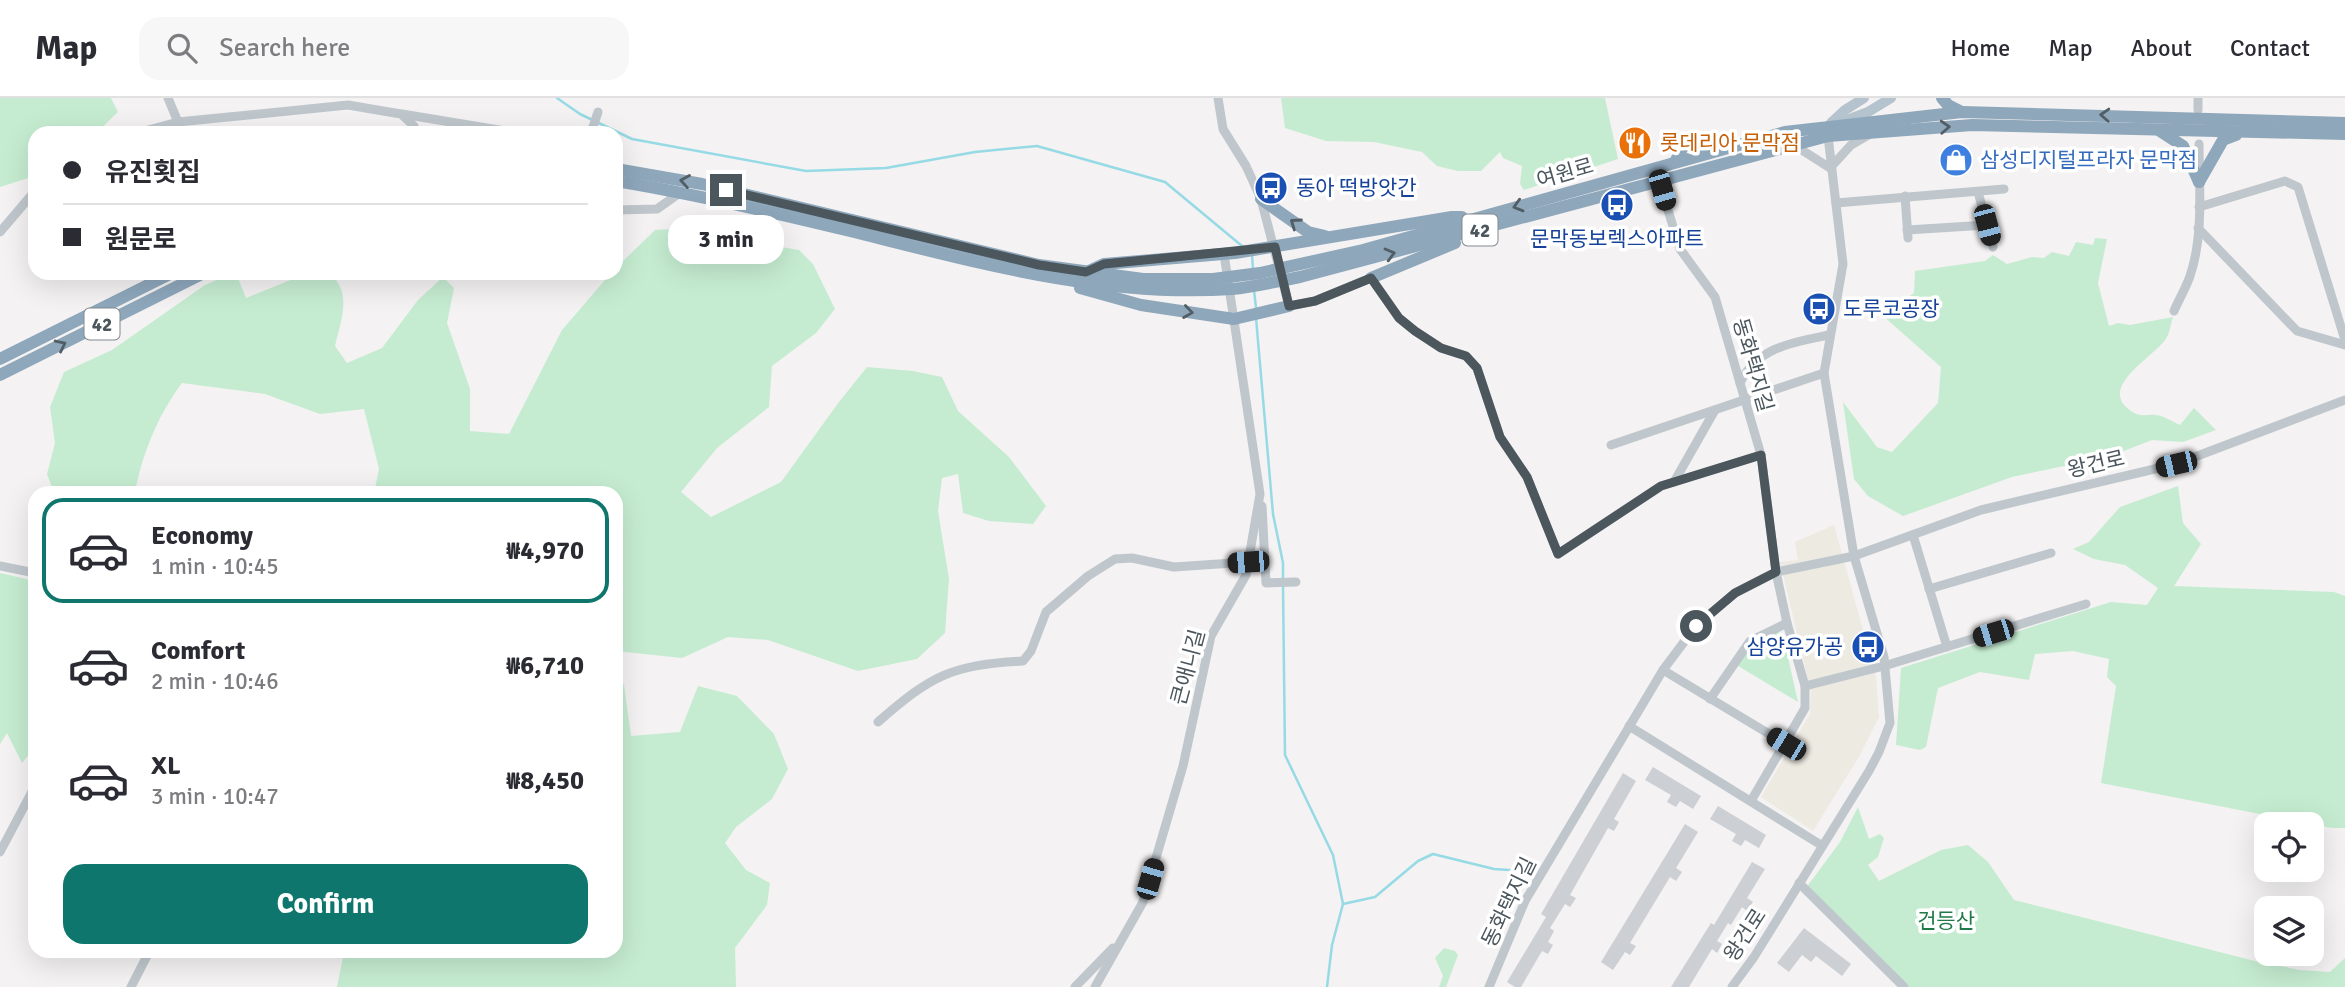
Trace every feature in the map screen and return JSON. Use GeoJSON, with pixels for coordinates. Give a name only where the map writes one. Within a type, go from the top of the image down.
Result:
{"type":"FeatureCollection","features":[{"type":"Feature","properties":{"kind":"highway"},"geometry":{"type":"LineString","coordinates":[[1942,98],[1948,105],[1962,112]]}},
{"type":"Feature","properties":{"kind":"highway","name":"여원로"},"geometry":{"type":"LineString","coordinates":[[1188,284],[1235,288],[1477,224],[1659,181],[1794,145],[1827,132],[1962,112],[2345,123]]}},
{"type":"Feature","properties":{"kind":"highway","name":"여원로"},"geometry":{"type":"LineString","coordinates":[[1477,224],[1654,168],[1785,132],[1874,132],[1972,125],[2345,134]]}},
{"type":"Feature","properties":{"kind":"highway"},"geometry":{"type":"LineString","coordinates":[[2154,128],[2183,146],[2199,182]]}},
{"type":"Feature","properties":{"kind":"highway"},"geometry":{"type":"LineString","coordinates":[[2199,182],[2223,140],[2243,132]]}},
{"type":"Feature","properties":{"kind":"highway"},"geometry":{"type":"LineString","coordinates":[[1675,162],[1684,145]]}},
{"type":"Feature","properties":{"kind":"highway"},"geometry":{"type":"LineString","coordinates":[[1654,168],[1659,181]]}},
{"type":"Feature","properties":{"kind":"highway","name":"42"},"geometry":{"type":"LineString","coordinates":[[623,170],[702,184],[1039,265],[1188,284]]}},
{"type":"Feature","properties":{"kind":"highway","name":"42"},"geometry":{"type":"LineString","coordinates":[[623,182],[681,192],[953,257],[1037,274],[1099,285],[1188,284]]}},
{"type":"Feature","properties":{"kind":"highway"},"geometry":{"type":"LineString","coordinates":[[1261,199],[1308,232],[1333,238]]}},
{"type":"Feature","properties":{"kind":"highway"},"geometry":{"type":"LineString","coordinates":[[1086,272],[1104,264],[1275,247],[1452,217],[1477,224]]}},
{"type":"Feature","properties":{"kind":"highway"},"geometry":{"type":"LineString","coordinates":[[1371,278],[1431,255],[1477,224]]}},
{"type":"Feature","properties":{"kind":"highway"},"geometry":{"type":"LineString","coordinates":[[1037,274],[1141,305],[1239,318],[1289,306]]}},
{"type":"Feature","properties":{"kind":"highway","name":"42"},"geometry":{"type":"LineString","coordinates":[[0,359],[158,280]]}},
{"type":"Feature","properties":{"kind":"highway","name":"42"},"geometry":{"type":"LineString","coordinates":[[0,374],[190,280]]}},
{"type":"Feature","properties":{"kind":"main road"},"geometry":{"type":"LineString","coordinates":[[1827,132],[1845,110],[1864,98]]}},
{"type":"Feature","properties":{"kind":"main road"},"geometry":{"type":"LineString","coordinates":[[1827,132],[1891,98]]}},
{"type":"Feature","properties":{"kind":"street"},"geometry":{"type":"LineString","coordinates":[[168,98],[178,122]]}},
{"type":"Feature","properties":{"kind":"street"},"geometry":{"type":"LineString","coordinates":[[1218,98],[1223,130],[1246,166],[1261,199],[1289,306],[1315,301],[1371,278],[1399,318],[1441,348],[1466,356],[1477,368],[1500,437],[1527,477],[1558,554],[1661,486],[1761,455]]}},
{"type":"Feature","properties":{"kind":"street"},"geometry":{"type":"LineString","coordinates":[[2198,98],[2199,110]]}},
{"type":"Feature","properties":{"kind":"street"},"geometry":{"type":"LineString","coordinates":[[163,126],[178,122],[348,105],[474,126]]}},
{"type":"Feature","properties":{"kind":"street"},"geometry":{"type":"LineString","coordinates":[[401,114],[414,126]]}},
{"type":"Feature","properties":{"kind":"street"},"geometry":{"type":"LineString","coordinates":[[594,126],[598,114]]}},
{"type":"Feature","properties":{"kind":"street","name":"왕건로"},"geometry":{"type":"LineString","coordinates":[[1732,987],[1754,957],[1880,752],[1890,723],[1884,666],[1854,556],[1824,373],[1843,264],[1827,132]]}},
{"type":"Feature","properties":{"kind":"street"},"geometry":{"type":"LineString","coordinates":[[1794,145],[1830,168],[1851,145],[1874,132]]}},
{"type":"Feature","properties":{"kind":"street"},"geometry":{"type":"LineString","coordinates":[[2174,311],[2190,275],[2198,228],[2199,144]]}},
{"type":"Feature","properties":{"kind":"street","name":"동화택지길"},"geometry":{"type":"LineString","coordinates":[[1659,181],[1679,249],[1715,298],[1761,455],[1776,572],[1805,686],[1805,708],[1751,801]]}},
{"type":"Feature","properties":{"kind":"street"},"geometry":{"type":"LineString","coordinates":[[2199,207],[2285,181],[2298,187],[2345,343]]}},
{"type":"Feature","properties":{"kind":"street"},"geometry":{"type":"LineString","coordinates":[[1836,203],[2004,189]]}},
{"type":"Feature","properties":{"kind":"street"},"geometry":{"type":"LineString","coordinates":[[623,210],[657,209],[681,192]]}},
{"type":"Feature","properties":{"kind":"street"},"geometry":{"type":"LineString","coordinates":[[1978,192],[1993,247]]}},
{"type":"Feature","properties":{"kind":"street"},"geometry":{"type":"LineString","coordinates":[[1905,196],[1908,234],[1987,225]]}},
{"type":"Feature","properties":{"kind":"street"},"geometry":{"type":"LineString","coordinates":[[0,232],[28,199]]}},
{"type":"Feature","properties":{"kind":"street"},"geometry":{"type":"LineString","coordinates":[[2198,228],[2297,331],[2345,343]]}},
{"type":"Feature","properties":{"kind":"street","name":"큰애니길"},"geometry":{"type":"LineString","coordinates":[[1095,987],[1143,902],[1182,766],[1211,636],[1246,575],[1260,494],[1229,253]]}},
{"type":"Feature","properties":{"kind":"street"},"geometry":{"type":"LineString","coordinates":[[1740,383],[1747,369],[1761,356],[1791,343],[1829,335]]}},
{"type":"Feature","properties":{"kind":"street"},"geometry":{"type":"LineString","coordinates":[[1611,445],[1824,373]]}},
{"type":"Feature","properties":{"kind":"street","name":"왕건로"},"geometry":{"type":"LineString","coordinates":[[1854,556],[1981,510],[2176,464],[2345,400]]}},
{"type":"Feature","properties":{"kind":"street"},"geometry":{"type":"LineString","coordinates":[[1674,482],[1689,461],[1715,410]]}},
{"type":"Feature","properties":{"kind":"street"},"geometry":{"type":"LineString","coordinates":[[1260,494],[1265,535],[1266,583],[1294,582]]}},
{"type":"Feature","properties":{"kind":"street"},"geometry":{"type":"LineString","coordinates":[[1913,535],[1947,647]]}},
{"type":"Feature","properties":{"kind":"street"},"geometry":{"type":"LineString","coordinates":[[1929,589],[2051,553]]}},
{"type":"Feature","properties":{"kind":"street","name":"동화택지길"},"geometry":{"type":"LineString","coordinates":[[1489,987],[1524,901],[1663,670],[1696,626],[1735,593],[1776,572],[1854,556]]}},
{"type":"Feature","properties":{"kind":"street"},"geometry":{"type":"LineString","coordinates":[[878,722],[932,680],[965,666],[1023,660],[1031,651],[1046,612],[1088,576],[1115,559],[1132,558],[1174,567],[1248,562]]}},
{"type":"Feature","properties":{"kind":"street"},"geometry":{"type":"LineString","coordinates":[[0,566],[28,572]]}},
{"type":"Feature","properties":{"kind":"street"},"geometry":{"type":"LineString","coordinates":[[1805,686],[1884,666],[2086,604]]}},
{"type":"Feature","properties":{"kind":"street"},"geometry":{"type":"LineString","coordinates":[[1710,699],[1750,641],[1787,623]]}},
{"type":"Feature","properties":{"kind":"street"},"geometry":{"type":"LineString","coordinates":[[1663,670],[1786,744]]}},
{"type":"Feature","properties":{"kind":"street"},"geometry":{"type":"LineString","coordinates":[[1629,726],[1821,845]]}},
{"type":"Feature","properties":{"kind":"street"},"geometry":{"type":"LineString","coordinates":[[0,852],[28,799]]}},
{"type":"Feature","properties":{"kind":"street"},"geometry":{"type":"LineString","coordinates":[[1799,883],[1903,987]]}},
{"type":"Feature","properties":{"kind":"street","name":"큰애니길"},"geometry":{"type":"LineString","coordinates":[[1075,987],[1122,939]]}},
{"type":"Feature","properties":{"kind":"street"},"geometry":{"type":"LineString","coordinates":[[131,987],[146,958]]}},
{"type":"Feature","properties":{"kind":"shaded area"},"geometry":{"type":"Polygon","coordinates":[[[1834,525],[1876,677],[1879,717],[1860,755],[1813,831],[1761,797],[1810,714],[1811,692],[1780,562],[1798,560],[1795,542],[1834,525]]]}},
{"type":"Feature","properties":{"kind":"green space"},"geometry":{"type":"Polygon","coordinates":[[[0,98],[111,98],[118,112],[103,126],[28,126],[28,178],[0,187],[0,98]]]}},
{"type":"Feature","properties":{"kind":"green space"},"geometry":{"type":"Polygon","coordinates":[[[1281,98],[1605,98],[1618,159],[1524,190],[1520,184],[1522,166],[1503,158],[1500,152],[1481,171],[1458,171],[1437,166],[1422,152],[1374,142],[1326,141],[1285,128],[1281,98]]]}},
{"type":"Feature","properties":{"kind":"green space"},"geometry":{"type":"Polygon","coordinates":[[[693,228],[722,237],[799,250],[813,264],[835,309],[816,333],[772,366],[769,407],[717,448],[681,492],[711,517],[781,482],[867,367],[913,371],[942,377],[958,411],[1009,457],[1046,506],[1033,524],[989,521],[963,513],[958,474],[942,478],[938,511],[949,579],[945,633],[917,659],[858,671],[768,640],[728,637],[682,658],[623,652],[623,486],[375,486],[379,469],[364,409],[320,414],[265,394],[182,383],[152,435],[137,486],[51,486],[47,474],[55,443],[50,407],[64,372],[112,350],[205,285],[217,280],[239,280],[246,298],[291,280],[335,280],[341,289],[343,307],[335,346],[347,363],[382,348],[418,300],[440,280],[446,280],[454,288],[447,323],[470,389],[470,431],[509,434],[562,330],[605,280],[623,280],[623,261],[655,230],[693,228]]]}},
{"type":"Feature","properties":{"kind":"green space"},"geometry":{"type":"Polygon","coordinates":[[[2095,238],[2107,239],[2098,283],[2109,326],[2173,317],[2167,337],[2161,345],[2123,383],[2120,393],[2123,403],[2134,413],[2158,415],[2180,425],[2194,408],[2216,430],[2183,442],[2152,440],[2111,456],[2012,477],[1903,516],[1868,496],[1854,479],[1843,402],[1877,447],[1892,452],[1938,403],[1941,367],[1882,315],[1914,293],[1915,271],[1985,261],[1993,255],[2007,264],[2032,257],[2044,258],[2052,252],[2069,256],[2076,242],[2093,245],[2095,238]]]}},
{"type":"Feature","properties":{"kind":"green space"},"geometry":{"type":"Polygon","coordinates":[[[2178,486],[2183,523],[2201,544],[2174,586],[2334,592],[2345,596],[2345,828],[2324,826],[2324,812],[2254,813],[2101,783],[2116,686],[2107,677],[2109,659],[2073,651],[2035,654],[2029,680],[1980,672],[1938,688],[1926,747],[1920,750],[1896,745],[1901,668],[2111,602],[2147,605],[2158,588],[2125,565],[2094,559],[2073,549],[2089,542],[2120,507],[2178,486]]]}},
{"type":"Feature","properties":{"kind":"green space"},"geometry":{"type":"Polygon","coordinates":[[[0,573],[28,579],[28,756],[22,763],[7,733],[0,744],[0,573]]]}},
{"type":"Feature","properties":{"kind":"green space"},"geometry":{"type":"Polygon","coordinates":[[[1777,631],[1783,635],[1798,702],[1735,664],[1759,639],[1777,631]]]}},
{"type":"Feature","properties":{"kind":"green space"},"geometry":{"type":"Polygon","coordinates":[[[623,683],[631,736],[680,732],[698,686],[737,696],[774,734],[788,769],[772,799],[736,827],[725,843],[746,870],[770,883],[767,905],[735,948],[736,987],[337,987],[343,958],[623,958],[623,683]]]}},
{"type":"Feature","properties":{"kind":"green space","name":"건등산"},"geometry":{"type":"Polygon","coordinates":[[[1858,807],[1869,839],[1880,834],[1884,838],[1878,857],[1868,865],[1879,881],[1941,850],[1968,845],[1988,862],[2014,900],[2254,961],[2254,966],[2330,972],[2345,958],[2345,987],[1902,987],[1806,888],[1840,842],[1858,807]]]}},
{"type":"Feature","properties":{"kind":"green space"},"geometry":{"type":"Polygon","coordinates":[[[1444,948],[1455,951],[1458,955],[1446,987],[1439,987],[1443,976],[1435,958],[1444,948]]]}},
{"type":"Feature","properties":{"kind":"building"},"geometry":{"type":"Polygon","coordinates":[[[1653,767],[1701,796],[1693,809],[1680,801],[1676,807],[1667,802],[1671,795],[1645,780],[1653,767]]]}},
{"type":"Feature","properties":{"kind":"building"},"geometry":{"type":"Polygon","coordinates":[[[1623,773],[1636,781],[1614,819],[1619,822],[1614,831],[1608,828],[1570,895],[1576,898],[1570,907],[1565,904],[1550,928],[1554,931],[1548,942],[1553,945],[1548,954],[1542,951],[1521,987],[1515,987],[1507,982],[1546,917],[1541,914],[1623,773]]]}},
{"type":"Feature","properties":{"kind":"building"},"geometry":{"type":"Polygon","coordinates":[[[1718,806],[1766,835],[1759,848],[1745,840],[1741,846],[1732,841],[1736,834],[1710,819],[1718,806]]]}},
{"type":"Feature","properties":{"kind":"building"},"geometry":{"type":"Polygon","coordinates":[[[1685,824],[1698,832],[1676,868],[1682,872],[1676,881],[1670,877],[1630,943],[1636,946],[1630,955],[1625,952],[1613,970],[1601,962],[1685,824]]]}},
{"type":"Feature","properties":{"kind":"building"},"geometry":{"type":"Polygon","coordinates":[[[1752,862],[1765,869],[1747,898],[1753,902],[1747,911],[1742,907],[1731,925],[1728,923],[1717,941],[1722,944],[1717,953],[1712,949],[1689,987],[1671,987],[1711,923],[1714,925],[1752,862]]]}},
{"type":"Feature","properties":{"kind":"building"},"geometry":{"type":"Polygon","coordinates":[[[1804,928],[1851,964],[1842,976],[1816,956],[1811,962],[1802,955],[1789,972],[1777,963],[1804,928]]]}},
{"type":"Feature","properties":{"kind":"waterway"},"geometry":{"type":"LineString","coordinates":[[557,98],[580,114],[605,126]]}},
{"type":"Feature","properties":{"kind":"waterway"},"geometry":{"type":"LineString","coordinates":[[623,135],[632,139],[806,171],[886,168],[975,152],[1037,146],[1165,182],[1242,246]]}},
{"type":"Feature","properties":{"kind":"waterway"},"geometry":{"type":"LineString","coordinates":[[1252,255],[1253,270]]}},
{"type":"Feature","properties":{"kind":"waterway"},"geometry":{"type":"LineString","coordinates":[[1254,290],[1256,308]]}},
{"type":"Feature","properties":{"kind":"waterway"},"geometry":{"type":"LineString","coordinates":[[1256,318],[1273,514],[1283,563],[1283,579]]}},
{"type":"Feature","properties":{"kind":"waterway"},"geometry":{"type":"LineString","coordinates":[[1283,586],[1285,755],[1333,855],[1343,904],[1332,945],[1327,987]]}},
{"type":"Feature","properties":{"kind":"waterway"},"geometry":{"type":"LineString","coordinates":[[1343,904],[1375,897],[1418,861],[1433,854],[1494,869],[1524,871]]}},
{"type":"Feature","properties":{"kind":"place","name":"롯데리아 문막점"},"geometry":{"type":"Point","coordinates":[1635,143]}},
{"type":"Feature","properties":{"kind":"place","name":"삼성디지털프라자 문막점"},"geometry":{"type":"Point","coordinates":[1956,160]}},
{"type":"Feature","properties":{"kind":"place","name":"동아 떡방앗간"},"geometry":{"type":"Point","coordinates":[1271,188]}},
{"type":"Feature","properties":{"kind":"place","name":"문막동보렉스아파트"},"geometry":{"type":"Point","coordinates":[1617,205]}},
{"type":"Feature","properties":{"kind":"place","name":"도루코공장"},"geometry":{"type":"Point","coordinates":[1819,309]}},
{"type":"Feature","properties":{"kind":"place","name":"삼양유가공"},"geometry":{"type":"Point","coordinates":[1868,647]}},
{"type":"Feature","properties":{"kind":"route"},"geometry":{"type":"LineString","coordinates":[[726,190],[1039,265],[1086,272],[1104,264],[1275,247],[1289,306],[1315,301],[1371,278],[1399,318],[1441,348],[1466,356],[1477,368],[1500,437],[1527,477],[1547,533],[1558,554],[1661,486],[1761,455],[1776,572],[1735,593],[1696,626]]}}]}
